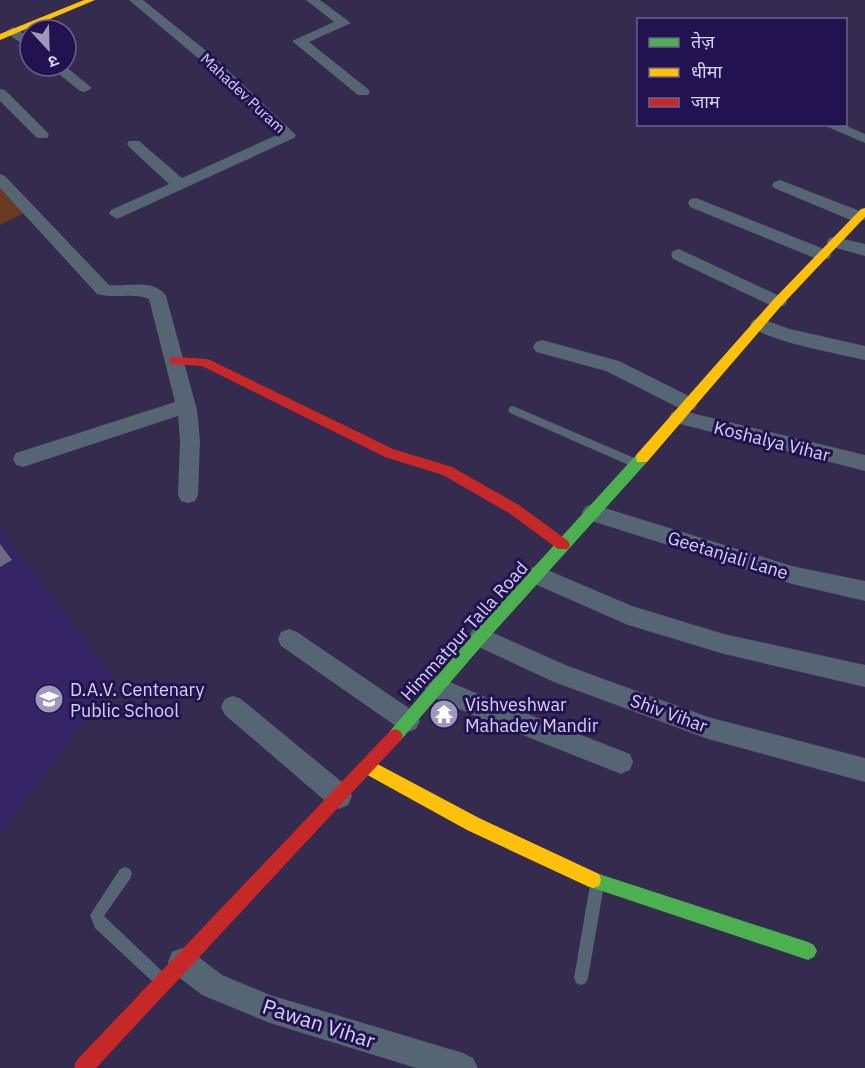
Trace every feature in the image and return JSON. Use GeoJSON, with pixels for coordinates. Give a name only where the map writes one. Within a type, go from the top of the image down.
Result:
{"type":"FeatureCollection","features":[{"type":"Feature","properties":{"kind":"street"},"geometry":{"type":"LineString","coordinates":[[6,34],[90,0]]}},
{"type":"Feature","properties":{"kind":"street","name":"Mahadev Puram"},"geometry":{"type":"LineString","coordinates":[[117,214],[289,135],[210,61],[135,0]]}},
{"type":"Feature","properties":{"kind":"street"},"geometry":{"type":"LineString","coordinates":[[312,0],[344,23],[299,41],[363,92]]}},
{"type":"Feature","properties":{"kind":"street"},"geometry":{"type":"LineString","coordinates":[[72,78],[85,88]]}},
{"type":"Feature","properties":{"kind":"street"},"geometry":{"type":"LineString","coordinates":[[0,93],[42,135]]}},
{"type":"Feature","properties":{"kind":"street"},"geometry":{"type":"LineString","coordinates":[[833,126],[865,139]]}},
{"type":"Feature","properties":{"kind":"street"},"geometry":{"type":"LineString","coordinates":[[134,144],[180,185]]}},
{"type":"Feature","properties":{"kind":"street"},"geometry":{"type":"LineString","coordinates":[[0,179],[103,290],[112,293],[145,290],[157,296],[188,361],[186,406],[190,441],[188,495]]}},
{"type":"Feature","properties":{"kind":"street"},"geometry":{"type":"LineString","coordinates":[[780,185],[862,214]]}},
{"type":"Feature","properties":{"kind":"street"},"geometry":{"type":"LineString","coordinates":[[696,203],[823,255]]}},
{"type":"Feature","properties":{"kind":"street","name":"Himmatpur Talla Road"},"geometry":{"type":"LineString","coordinates":[[83,1068],[368,766],[778,302],[862,214]]}},
{"type":"Feature","properties":{"kind":"street"},"geometry":{"type":"LineString","coordinates":[[835,242],[865,250]]}},
{"type":"Feature","properties":{"kind":"street"},"geometry":{"type":"LineString","coordinates":[[679,255],[778,302]]}},
{"type":"Feature","properties":{"kind":"street"},"geometry":{"type":"LineString","coordinates":[[759,324],[786,335],[865,353]]}},
{"type":"Feature","properties":{"kind":"street","name":"Koshalya Vihar"},"geometry":{"type":"LineString","coordinates":[[542,347],[612,366],[683,411],[865,463]]}},
{"type":"Feature","properties":{"kind":"street"},"geometry":{"type":"LineString","coordinates":[[188,361],[389,453],[447,471],[514,509],[563,545]]}},
{"type":"Feature","properties":{"kind":"street"},"geometry":{"type":"LineString","coordinates":[[23,459],[186,406]]}},
{"type":"Feature","properties":{"kind":"street","name":"Geetanjali Lane"},"geometry":{"type":"LineString","coordinates":[[592,513],[792,575],[865,591]]}},
{"type":"Feature","properties":{"kind":"street"},"geometry":{"type":"LineString","coordinates":[[538,575],[628,615],[724,644],[865,676]]}},
{"type":"Feature","properties":{"kind":"street","name":"Shiv Vihar"},"geometry":{"type":"LineString","coordinates":[[480,637],[562,674],[708,728],[865,770]]}},
{"type":"Feature","properties":{"kind":"street"},"geometry":{"type":"LineString","coordinates":[[289,639],[408,721]]}},
{"type":"Feature","properties":{"kind":"street"},"geometry":{"type":"LineString","coordinates":[[436,687],[490,711],[621,762]]}},
{"type":"Feature","properties":{"kind":"street"},"geometry":{"type":"LineString","coordinates":[[233,707],[339,796]]}},
{"type":"Feature","properties":{"kind":"street"},"geometry":{"type":"LineString","coordinates":[[368,766],[473,824],[597,882],[808,951]]}},
{"type":"Feature","properties":{"kind":"street","name":"Pawan Vihar"},"geometry":{"type":"LineString","coordinates":[[172,972],[212,985],[270,1009],[463,1068]]}},
{"type":"Feature","properties":{"kind":"lane"},"geometry":{"type":"LineString","coordinates":[[513,410],[636,463]]}},
{"type":"Feature","properties":{"kind":"lane"},"geometry":{"type":"LineString","coordinates":[[125,874],[98,915],[100,923],[172,972]]}},
{"type":"Feature","properties":{"kind":"lane"},"geometry":{"type":"LineString","coordinates":[[581,978],[597,882]]}},
{"type":"Feature","properties":{"kind":"shaded area"},"geometry":{"type":"Polygon","coordinates":[[[0,186],[24,213],[0,225],[0,186]]]}},
{"type":"Feature","properties":{"kind":"shaded area","name":"D.A.V. Centenary Public School"},"geometry":{"type":"Polygon","coordinates":[[[0,529],[113,677],[84,722],[0,834],[0,529]]]}},
{"type":"Feature","properties":{"kind":"building"},"geometry":{"type":"Polygon","coordinates":[[[0,544],[12,560],[0,567],[0,544]]]}},
{"type":"Feature","properties":{"kind":"traffic: fast"},"geometry":{"type":"LineString","coordinates":[[395,736],[480,637],[642,458]]}},
{"type":"Feature","properties":{"kind":"traffic: fast"},"geometry":{"type":"LineString","coordinates":[[593,880],[808,951]]}},
{"type":"Feature","properties":{"kind":"traffic: slow"},"geometry":{"type":"LineString","coordinates":[[0,37],[91,0]]}},
{"type":"Feature","properties":{"kind":"traffic: slow"},"geometry":{"type":"LineString","coordinates":[[642,458],[778,302],[865,211]]}},
{"type":"Feature","properties":{"kind":"traffic: slow"},"geometry":{"type":"LineString","coordinates":[[368,767],[473,824],[593,880]]}},
{"type":"Feature","properties":{"kind":"traffic: jam"},"geometry":{"type":"LineString","coordinates":[[175,361],[204,362],[389,453],[447,471],[514,509],[563,545]]}},
{"type":"Feature","properties":{"kind":"traffic: jam"},"geometry":{"type":"LineString","coordinates":[[83,1068],[395,736]]}},
{"type":"Feature","properties":{"kind":"place","name":"D.A.V. Centenary Public School"},"geometry":{"type":"Point","coordinates":[49,699]}},
{"type":"Feature","properties":{"kind":"place","name":"Vishveshwar Mahadev Mandir"},"geometry":{"type":"Point","coordinates":[444,714]}}]}
